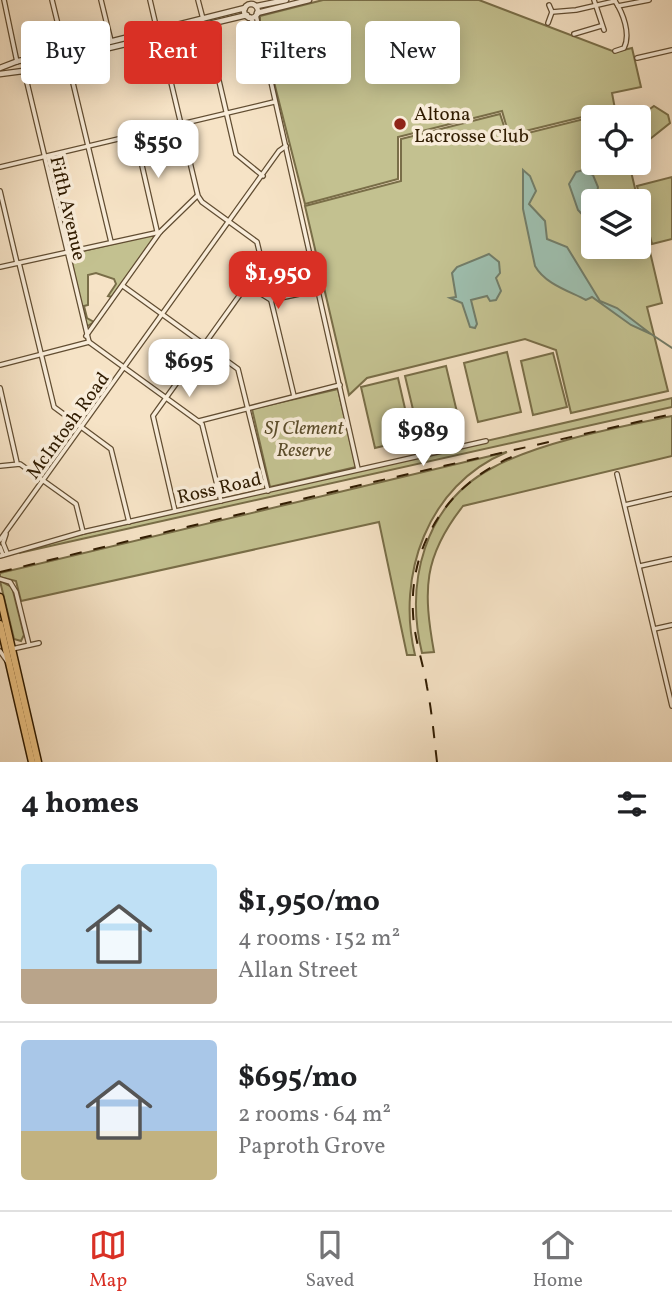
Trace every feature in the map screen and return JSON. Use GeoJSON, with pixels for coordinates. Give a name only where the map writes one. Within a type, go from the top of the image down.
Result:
{"type":"FeatureCollection","features":[{"type":"Feature","properties":{"kind":"main road"},"geometry":{"type":"LineString","coordinates":[[0,597],[38,762]]}},
{"type":"Feature","properties":{"kind":"main road"},"geometry":{"type":"LineString","coordinates":[[0,624],[32,762]]}},
{"type":"Feature","properties":{"kind":"street","name":"Fifth Avenue"},"geometry":{"type":"LineString","coordinates":[[4,0],[89,342]]}},
{"type":"Feature","properties":{"kind":"street"},"geometry":{"type":"LineString","coordinates":[[52,0],[57,21]]}},
{"type":"Feature","properties":{"kind":"street"},"geometry":{"type":"LineString","coordinates":[[101,0],[111,41],[124,39]]}},
{"type":"Feature","properties":{"kind":"street"},"geometry":{"type":"LineString","coordinates":[[150,0],[155,21]]}},
{"type":"Feature","properties":{"kind":"street"},"geometry":{"type":"LineString","coordinates":[[198,0],[203,19]]}},
{"type":"Feature","properties":{"kind":"street"},"geometry":{"type":"LineString","coordinates":[[197,21],[250,4],[286,0]]}},
{"type":"Feature","properties":{"kind":"street"},"geometry":{"type":"LineString","coordinates":[[222,22],[309,0]]}},
{"type":"Feature","properties":{"kind":"street"},"geometry":{"type":"LineString","coordinates":[[552,12],[615,0],[627,46],[615,51]]}},
{"type":"Feature","properties":{"kind":"street"},"geometry":{"type":"LineString","coordinates":[[618,6],[649,0]]}},
{"type":"Feature","properties":{"kind":"street"},"geometry":{"type":"LineString","coordinates":[[574,34],[602,28],[594,3]]}},
{"type":"Feature","properties":{"kind":"street"},"geometry":{"type":"LineString","coordinates":[[250,4],[358,469]]}},
{"type":"Feature","properties":{"kind":"street"},"geometry":{"type":"LineString","coordinates":[[250,4],[253,15]]}},
{"type":"Feature","properties":{"kind":"street"},"geometry":{"type":"LineString","coordinates":[[548,23],[552,12],[549,5]]}},
{"type":"Feature","properties":{"kind":"street"},"geometry":{"type":"LineString","coordinates":[[637,58],[672,50]]}},
{"type":"Feature","properties":{"kind":"street"},"geometry":{"type":"LineString","coordinates":[[0,68],[20,66]]}},
{"type":"Feature","properties":{"kind":"street"},"geometry":{"type":"LineString","coordinates":[[0,74],[20,66]]}},
{"type":"Feature","properties":{"kind":"street"},"geometry":{"type":"LineString","coordinates":[[73,84],[111,242]]}},
{"type":"Feature","properties":{"kind":"street"},"geometry":{"type":"LineString","coordinates":[[170,84],[198,196],[257,242],[294,396]]}},
{"type":"Feature","properties":{"kind":"street"},"geometry":{"type":"LineString","coordinates":[[220,84],[238,158],[263,176]]}},
{"type":"Feature","properties":{"kind":"street"},"geometry":{"type":"LineString","coordinates":[[0,167],[274,102]]}},
{"type":"Feature","properties":{"kind":"street"},"geometry":{"type":"LineString","coordinates":[[135,135],[159,231]]}},
{"type":"Feature","properties":{"kind":"street","name":"McIntosh Road"},"geometry":{"type":"LineString","coordinates":[[0,540],[285,146]]}},
{"type":"Feature","properties":{"kind":"street","name":"McIntosh Road"},"geometry":{"type":"LineString","coordinates":[[272,163],[286,153]]}},
{"type":"Feature","properties":{"kind":"street"},"geometry":{"type":"LineString","coordinates":[[0,191],[54,407],[111,449],[129,522]]}},
{"type":"Feature","properties":{"kind":"street"},"geometry":{"type":"LineString","coordinates":[[86,336],[159,231],[198,196]]}},
{"type":"Feature","properties":{"kind":"street"},"geometry":{"type":"LineString","coordinates":[[0,267],[159,231]]}},
{"type":"Feature","properties":{"kind":"street"},"geometry":{"type":"LineString","coordinates":[[175,512],[153,418],[262,263]]}},
{"type":"Feature","properties":{"kind":"street"},"geometry":{"type":"LineString","coordinates":[[247,285],[271,300],[318,290]]}},
{"type":"Feature","properties":{"kind":"street"},"geometry":{"type":"LineString","coordinates":[[122,286],[238,369],[268,491]]}},
{"type":"Feature","properties":{"kind":"street"},"geometry":{"type":"LineString","coordinates":[[0,365],[89,342],[199,421],[205,429],[221,501]]}},
{"type":"Feature","properties":{"kind":"street"},"geometry":{"type":"LineString","coordinates":[[199,421],[340,385]]}},
{"type":"Feature","properties":{"kind":"street"},"geometry":{"type":"LineString","coordinates":[[0,387],[18,463],[76,504],[83,532]]}},
{"type":"Feature","properties":{"kind":"street","name":"Ross Road"},"geometry":{"type":"LineString","coordinates":[[3,555],[83,532],[486,441]]}},
{"type":"Feature","properties":{"kind":"street"},"geometry":{"type":"LineString","coordinates":[[0,466],[18,463]]}},
{"type":"Feature","properties":{"kind":"street"},"geometry":{"type":"LineString","coordinates":[[617,474],[672,706]]}},
{"type":"Feature","properties":{"kind":"street"},"geometry":{"type":"LineString","coordinates":[[625,505],[672,494]]}},
{"type":"Feature","properties":{"kind":"street"},"geometry":{"type":"LineString","coordinates":[[3,555],[7,532]]}},
{"type":"Feature","properties":{"kind":"street"},"geometry":{"type":"LineString","coordinates":[[0,547],[3,555]]}},
{"type":"Feature","properties":{"kind":"street"},"geometry":{"type":"LineString","coordinates":[[639,567],[672,559]]}},
{"type":"Feature","properties":{"kind":"street"},"geometry":{"type":"LineString","coordinates":[[0,579],[12,585],[29,645]]}},
{"type":"Feature","properties":{"kind":"street"},"geometry":{"type":"LineString","coordinates":[[654,629],[672,625]]}},
{"type":"Feature","properties":{"kind":"street"},"geometry":{"type":"LineString","coordinates":[[12,649],[39,642]]}},
{"type":"Feature","properties":{"kind":"street"},"geometry":{"type":"LineString","coordinates":[[0,651],[10,666]]}},
{"type":"Feature","properties":{"kind":"green space"},"geometry":{"type":"Polygon","coordinates":[[[323,0],[479,0],[615,52],[632,48],[641,87],[612,93],[614,105],[581,105],[581,117],[509,135],[502,111],[398,137],[398,179],[305,204],[274,84],[351,84],[351,21],[260,21],[260,16],[323,0]]]}},
{"type":"Feature","properties":{"kind":"green space"},"geometry":{"type":"Polygon","coordinates":[[[654,106],[668,115],[670,123],[651,138],[651,108],[654,106]]]}},
{"type":"Feature","properties":{"kind":"green space"},"geometry":{"type":"Polygon","coordinates":[[[500,114],[508,138],[581,120],[581,175],[632,175],[635,189],[581,189],[581,259],[651,259],[651,256],[662,303],[647,307],[668,391],[571,413],[556,350],[525,339],[367,378],[349,395],[305,206],[401,181],[401,139],[500,114]]]}},
{"type":"Feature","properties":{"kind":"green space"},"geometry":{"type":"Polygon","coordinates":[[[672,177],[672,239],[652,244],[651,189],[638,189],[637,186],[672,177]]]}},
{"type":"Feature","properties":{"kind":"green space"},"geometry":{"type":"Polygon","coordinates":[[[151,235],[155,237],[112,297],[108,296],[116,284],[114,279],[96,273],[88,275],[88,305],[84,306],[87,318],[94,322],[86,327],[70,254],[151,235]]]}},
{"type":"Feature","properties":{"kind":"green space"},"geometry":{"type":"Polygon","coordinates":[[[507,352],[521,412],[478,422],[464,363],[507,352]]]}},
{"type":"Feature","properties":{"kind":"green space"},"geometry":{"type":"Polygon","coordinates":[[[553,353],[567,407],[533,415],[521,361],[553,353]]]}},
{"type":"Feature","properties":{"kind":"green space"},"geometry":{"type":"Polygon","coordinates":[[[446,366],[461,429],[420,439],[405,376],[446,366]]]}},
{"type":"Feature","properties":{"kind":"green space"},"geometry":{"type":"Polygon","coordinates":[[[398,378],[412,439],[375,448],[361,387],[398,378]]]}},
{"type":"Feature","properties":{"kind":"green space","name":"SJ Clement Reserve"},"geometry":{"type":"Polygon","coordinates":[[[338,389],[356,467],[270,487],[252,409],[338,389]]]}},
{"type":"Feature","properties":{"kind":"green space"},"geometry":{"type":"Polygon","coordinates":[[[672,398],[672,407],[19,553],[70,537],[672,398]]]}},
{"type":"Feature","properties":{"kind":"green space"},"geometry":{"type":"Polygon","coordinates":[[[672,416],[672,456],[463,506],[450,524],[433,558],[429,575],[428,610],[434,652],[422,653],[416,600],[425,548],[435,524],[450,502],[469,483],[492,468],[532,450],[580,436],[672,416]]]}},
{"type":"Feature","properties":{"kind":"green space"},"geometry":{"type":"Polygon","coordinates":[[[507,452],[479,467],[456,487],[438,510],[424,536],[410,595],[410,625],[415,655],[407,655],[379,522],[21,601],[16,581],[0,577],[0,573],[507,452]]]}},
{"type":"Feature","properties":{"kind":"green space"},"geometry":{"type":"Polygon","coordinates":[[[0,581],[12,587],[24,635],[21,641],[14,639],[0,581]]]}},
{"type":"Feature","properties":{"kind":"shaded area"},"geometry":{"type":"Polygon","coordinates":[[[523,170],[530,176],[536,191],[529,204],[545,221],[547,239],[567,247],[600,301],[617,308],[651,334],[631,325],[592,297],[586,300],[558,286],[539,272],[535,266],[523,209],[523,170]]]}},
{"type":"Feature","properties":{"kind":"shaded area"},"geometry":{"type":"Polygon","coordinates":[[[581,171],[581,175],[593,175],[598,187],[581,189],[581,213],[569,184],[576,172],[581,171]]]}},
{"type":"Feature","properties":{"kind":"shaded area"},"geometry":{"type":"Polygon","coordinates":[[[489,254],[499,262],[500,273],[496,278],[501,291],[496,300],[490,301],[487,296],[471,300],[477,324],[475,328],[470,327],[462,303],[450,298],[456,297],[452,273],[457,267],[489,254]]]}},
{"type":"Feature","properties":{"kind":"waterway"},"geometry":{"type":"LineString","coordinates":[[651,334],[672,348]]}},
{"type":"Feature","properties":{"kind":"railway"},"geometry":{"type":"LineString","coordinates":[[0,572],[369,483],[672,414]]}},
{"type":"Feature","properties":{"kind":"railway"},"geometry":{"type":"LineString","coordinates":[[437,762],[429,696],[413,613],[418,563],[426,539],[453,499],[491,467],[514,456]]}},
{"type":"Feature","properties":{"kind":"place","name":"Altona Lacrosse Club"},"geometry":{"type":"Point","coordinates":[400,124]}}]}
